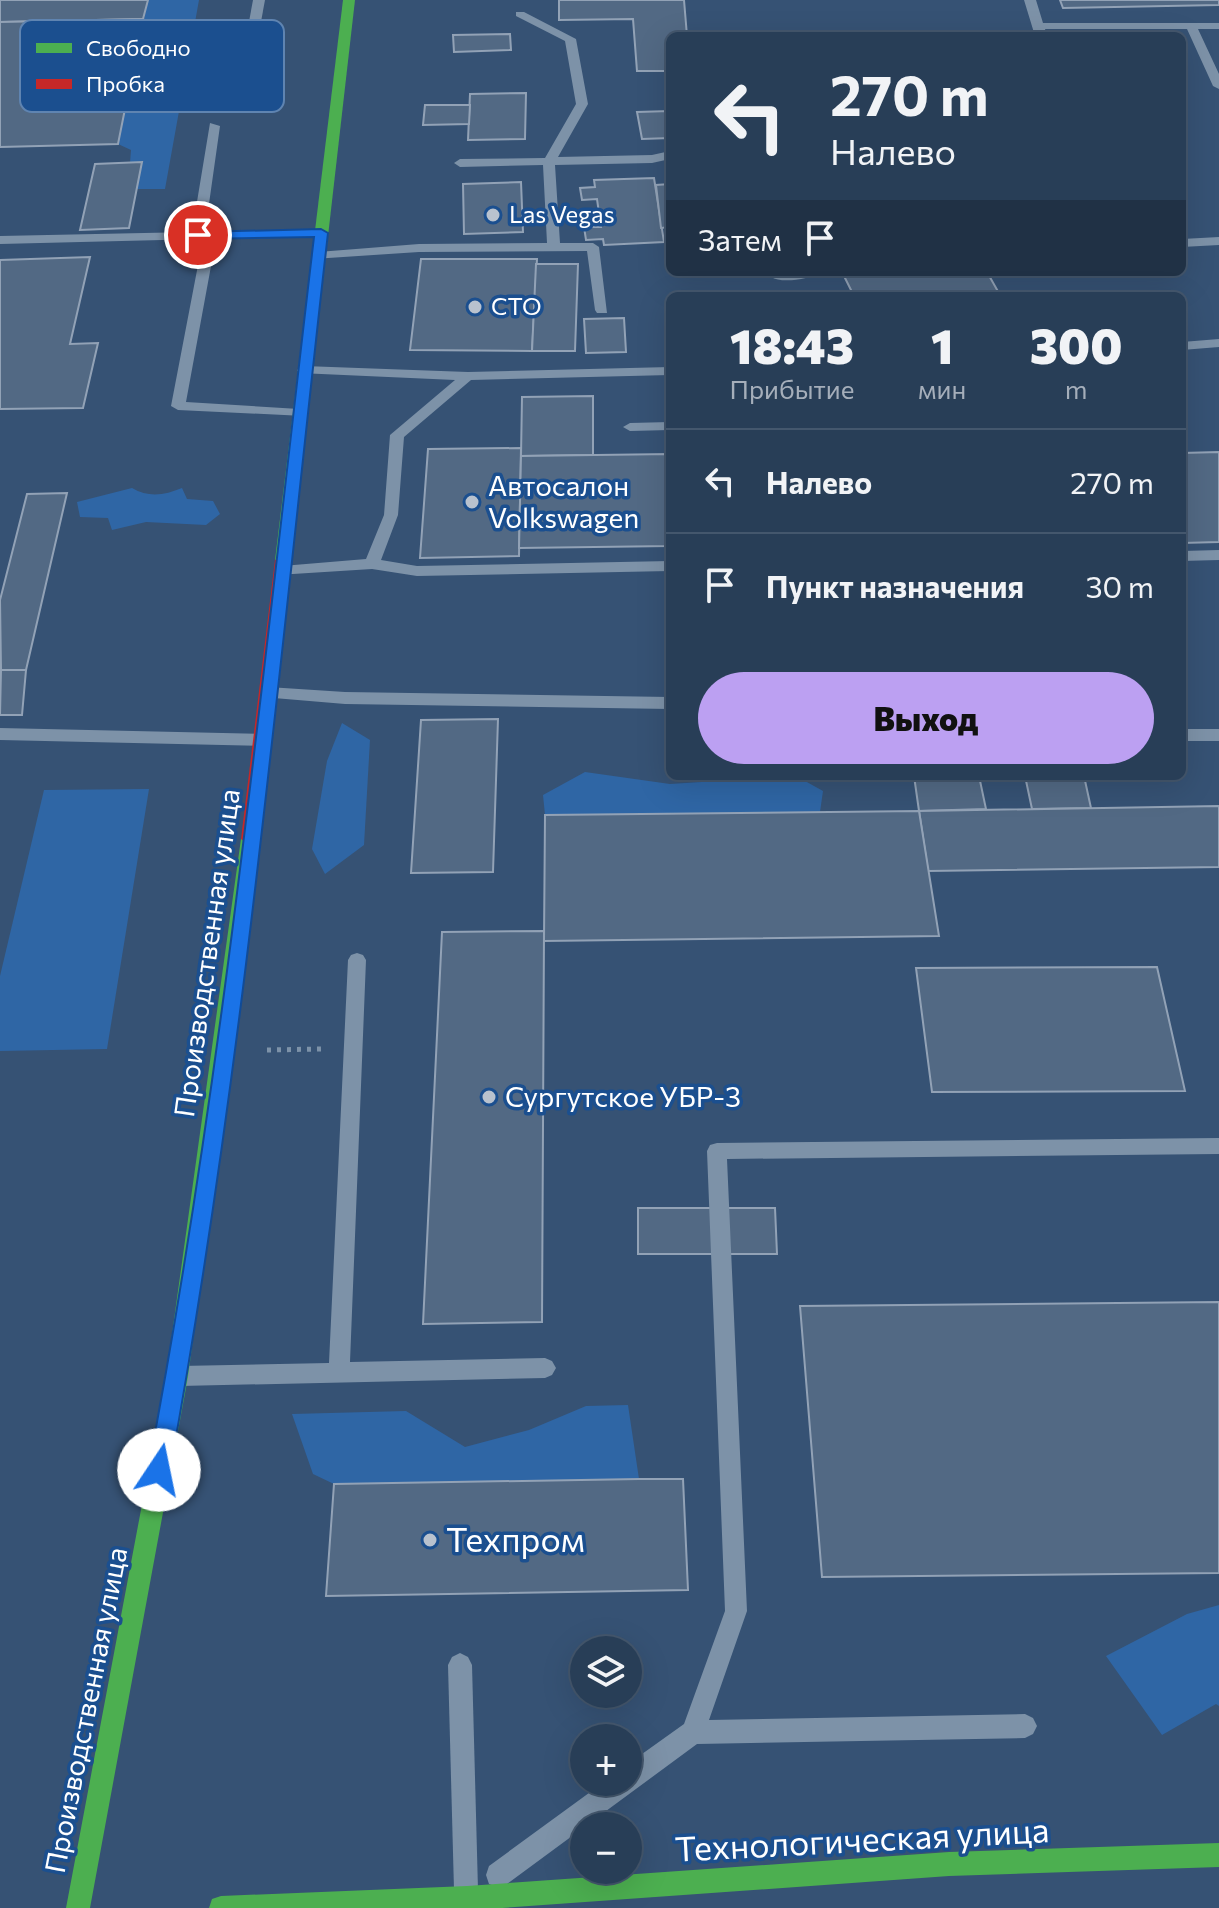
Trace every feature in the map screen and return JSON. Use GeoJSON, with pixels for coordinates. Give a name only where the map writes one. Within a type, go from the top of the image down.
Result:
{"type":"FeatureCollection","features":[{"type":"Feature","properties":{"kind":"main road","name":"Производственная улица"},"geometry":{"type":"LineString","coordinates":[[78,1908],[177,1377],[233,986],[349,0]]}},
{"type":"Feature","properties":{"kind":"main road","name":"Технологическая улица"},"geometry":{"type":"LineString","coordinates":[[221,1908],[467,1898],[949,1864],[1219,1855]]}},
{"type":"Feature","properties":{"kind":"lane"},"geometry":{"type":"LineString","coordinates":[[255,20],[259,0]]}},
{"type":"Feature","properties":{"kind":"lane"},"geometry":{"type":"LineString","coordinates":[[1030,0],[1040,31],[1219,26]]}},
{"type":"Feature","properties":{"kind":"lane"},"geometry":{"type":"LineString","coordinates":[[520,14],[570,39],[582,104],[549,162],[554,247]]}},
{"type":"Feature","properties":{"kind":"lane"},"geometry":{"type":"LineString","coordinates":[[1191,26],[1219,86]]}},
{"type":"Feature","properties":{"kind":"lane"},"geometry":{"type":"LineString","coordinates":[[214,126],[204,235],[178,406],[299,413]]}},
{"type":"Feature","properties":{"kind":"lane"},"geometry":{"type":"LineString","coordinates":[[460,163],[652,159],[666,156]]}},
{"type":"Feature","properties":{"kind":"lane"},"geometry":{"type":"LineString","coordinates":[[0,240],[321,233]]}},
{"type":"Feature","properties":{"kind":"lane"},"geometry":{"type":"LineString","coordinates":[[1186,243],[1219,241]]}},
{"type":"Feature","properties":{"kind":"lane"},"geometry":{"type":"LineString","coordinates":[[318,256],[419,248],[593,247],[602,310]]}},
{"type":"Feature","properties":{"kind":"lane"},"geometry":{"type":"LineString","coordinates":[[778,277],[785,276]]}},
{"type":"Feature","properties":{"kind":"lane"},"geometry":{"type":"LineString","coordinates":[[1186,346],[1219,343]]}},
{"type":"Feature","properties":{"kind":"lane"},"geometry":{"type":"LineString","coordinates":[[304,370],[468,376],[666,371]]}},
{"type":"Feature","properties":{"kind":"lane"},"geometry":{"type":"LineString","coordinates":[[372,564],[391,515],[397,435],[468,376]]}},
{"type":"Feature","properties":{"kind":"lane"},"geometry":{"type":"LineString","coordinates":[[630,427],[666,427]]}},
{"type":"Feature","properties":{"kind":"lane"},"geometry":{"type":"LineString","coordinates":[[1186,556],[1219,555]]}},
{"type":"Feature","properties":{"kind":"lane"},"geometry":{"type":"LineString","coordinates":[[282,571],[372,564],[417,571],[666,566]]}},
{"type":"Feature","properties":{"kind":"lane"},"geometry":{"type":"LineString","coordinates":[[268,693],[345,698],[666,703]]}},
{"type":"Feature","properties":{"kind":"lane"},"geometry":{"type":"LineString","coordinates":[[0,734],[263,740]]}},
{"type":"Feature","properties":{"kind":"lane"},"geometry":{"type":"LineString","coordinates":[[1186,735],[1219,735]]}},
{"type":"Feature","properties":{"kind":"lane"},"geometry":{"type":"LineString","coordinates":[[339,1372],[357,960]]}},
{"type":"Feature","properties":{"kind":"lane"},"geometry":{"type":"LineString","coordinates":[[642,1769],[693,1732],[736,1611],[717,1151],[1219,1146]]}},
{"type":"Feature","properties":{"kind":"lane"},"geometry":{"type":"LineString","coordinates":[[177,1377],[545,1368]]}},
{"type":"Feature","properties":{"kind":"lane"},"geometry":{"type":"LineString","coordinates":[[460,1665],[467,1898]]}},
{"type":"Feature","properties":{"kind":"lane"},"geometry":{"type":"LineString","coordinates":[[693,1732],[1025,1726]]}},
{"type":"Feature","properties":{"kind":"lane"},"geometry":{"type":"LineString","coordinates":[[467,1898],[606,1796]]}},
{"type":"Feature","properties":{"kind":"path"},"geometry":{"type":"LineString","coordinates":[[292,1050],[322,1049]]}},
{"type":"Feature","properties":{"kind":"shaded area"},"geometry":{"type":"Polygon","coordinates":[[[148,0],[199,0],[195,20],[144,20],[148,0]]]}},
{"type":"Feature","properties":{"kind":"shaded area"},"geometry":{"type":"Polygon","coordinates":[[[125,112],[179,112],[165,189],[137,189],[142,163],[130,163],[131,150],[118,144],[125,112]]]}},
{"type":"Feature","properties":{"kind":"shaded area"},"geometry":{"type":"Polygon","coordinates":[[[132,488],[157,494],[182,488],[187,499],[213,501],[220,514],[206,525],[146,522],[112,530],[108,518],[80,517],[77,502],[132,488]]]}},
{"type":"Feature","properties":{"kind":"shaded area"},"geometry":{"type":"Polygon","coordinates":[[[342,723],[370,740],[364,845],[325,874],[312,849],[327,761],[342,723]]]}},
{"type":"Feature","properties":{"kind":"shaded area"},"geometry":{"type":"Polygon","coordinates":[[[585,772],[670,784],[803,780],[823,791],[820,812],[545,815],[543,795],[585,772]]]}},
{"type":"Feature","properties":{"kind":"shaded area"},"geometry":{"type":"Polygon","coordinates":[[[149,789],[107,1049],[0,1051],[0,976],[44,790],[149,789]]]}},
{"type":"Feature","properties":{"kind":"shaded area"},"geometry":{"type":"Polygon","coordinates":[[[628,1405],[639,1479],[334,1484],[313,1474],[292,1414],[406,1411],[465,1447],[529,1430],[586,1406],[628,1405]]]}},
{"type":"Feature","properties":{"kind":"shaded area"},"geometry":{"type":"Polygon","coordinates":[[[1219,1605],[1219,1706],[1216,1704],[1162,1735],[1106,1656],[1187,1614],[1219,1605]]]}},
{"type":"Feature","properties":{"kind":"building"},"geometry":{"type":"Polygon","coordinates":[[[0,0],[148,0],[143,19],[0,22],[0,0]]]}},
{"type":"Feature","properties":{"kind":"building"},"geometry":{"type":"Polygon","coordinates":[[[559,0],[684,0],[687,32],[666,32],[666,71],[637,71],[633,19],[559,20],[559,0]]]}},
{"type":"Feature","properties":{"kind":"building"},"geometry":{"type":"Polygon","coordinates":[[[1060,0],[1219,0],[1219,5],[1063,8],[1060,0]]]}},
{"type":"Feature","properties":{"kind":"building"},"geometry":{"type":"Polygon","coordinates":[[[0,22],[20,22],[20,112],[124,112],[118,144],[0,147],[0,22]]]}},
{"type":"Feature","properties":{"kind":"building"},"geometry":{"type":"Polygon","coordinates":[[[510,34],[511,50],[454,52],[453,35],[510,34]]]}},
{"type":"Feature","properties":{"kind":"building"},"geometry":{"type":"Polygon","coordinates":[[[526,93],[525,139],[468,140],[470,94],[526,93]]]}},
{"type":"Feature","properties":{"kind":"building"},"geometry":{"type":"Polygon","coordinates":[[[425,105],[470,105],[469,124],[423,125],[425,105]]]}},
{"type":"Feature","properties":{"kind":"building"},"geometry":{"type":"Polygon","coordinates":[[[666,111],[666,138],[642,139],[637,112],[666,111]]]}},
{"type":"Feature","properties":{"kind":"building"},"geometry":{"type":"Polygon","coordinates":[[[142,162],[129,228],[80,230],[95,164],[142,162]]]}},
{"type":"Feature","properties":{"kind":"building"},"geometry":{"type":"Polygon","coordinates":[[[654,178],[664,242],[604,245],[603,239],[586,240],[584,227],[601,227],[597,199],[582,200],[580,188],[595,187],[594,180],[654,178]]]}},
{"type":"Feature","properties":{"kind":"building","name":"Las Vegas"},"geometry":{"type":"Polygon","coordinates":[[[521,182],[523,232],[464,234],[463,184],[521,182]]]}},
{"type":"Feature","properties":{"kind":"building"},"geometry":{"type":"Polygon","coordinates":[[[666,184],[666,227],[661,228],[656,185],[666,184]]]}},
{"type":"Feature","properties":{"kind":"building"},"geometry":{"type":"Polygon","coordinates":[[[90,257],[70,344],[98,343],[83,408],[0,409],[0,260],[90,257]]]}},
{"type":"Feature","properties":{"kind":"building","name":"СТО"},"geometry":{"type":"Polygon","coordinates":[[[421,259],[537,259],[532,351],[410,350],[421,259]]]}},
{"type":"Feature","properties":{"kind":"building"},"geometry":{"type":"Polygon","coordinates":[[[536,264],[578,264],[575,351],[532,351],[536,264]]]}},
{"type":"Feature","properties":{"kind":"building"},"geometry":{"type":"Polygon","coordinates":[[[844,276],[989,276],[998,292],[852,292],[844,276]]]}},
{"type":"Feature","properties":{"kind":"building"},"geometry":{"type":"Polygon","coordinates":[[[624,318],[626,352],[586,353],[584,319],[624,318]]]}},
{"type":"Feature","properties":{"kind":"building"},"geometry":{"type":"Polygon","coordinates":[[[593,396],[593,455],[521,456],[522,397],[593,396]]]}},
{"type":"Feature","properties":{"kind":"building","name":"Автосалон Volkswagen"},"geometry":{"type":"Polygon","coordinates":[[[521,448],[519,556],[420,558],[428,449],[521,448]]]}},
{"type":"Feature","properties":{"kind":"building"},"geometry":{"type":"Polygon","coordinates":[[[1219,452],[1219,542],[1186,543],[1186,453],[1219,452]]]}},
{"type":"Feature","properties":{"kind":"building"},"geometry":{"type":"Polygon","coordinates":[[[666,454],[666,546],[519,548],[521,456],[666,454]]]}},
{"type":"Feature","properties":{"kind":"building"},"geometry":{"type":"Polygon","coordinates":[[[67,493],[26,670],[1,670],[0,600],[27,494],[67,493]]]}},
{"type":"Feature","properties":{"kind":"building"},"geometry":{"type":"Polygon","coordinates":[[[1,670],[26,670],[22,715],[0,715],[1,670]]]}},
{"type":"Feature","properties":{"kind":"building"},"geometry":{"type":"Polygon","coordinates":[[[498,719],[493,872],[411,873],[421,720],[498,719]]]}},
{"type":"Feature","properties":{"kind":"building"},"geometry":{"type":"Polygon","coordinates":[[[915,780],[980,780],[986,809],[919,811],[915,780]]]}},
{"type":"Feature","properties":{"kind":"building"},"geometry":{"type":"Polygon","coordinates":[[[1026,780],[1085,780],[1091,808],[1032,809],[1026,780]]]}},
{"type":"Feature","properties":{"kind":"building"},"geometry":{"type":"Polygon","coordinates":[[[1219,806],[1219,867],[928,871],[919,811],[1219,806]]]}},
{"type":"Feature","properties":{"kind":"building"},"geometry":{"type":"Polygon","coordinates":[[[919,811],[939,936],[544,941],[545,815],[919,811]]]}},
{"type":"Feature","properties":{"kind":"building","name":"Сургутское УБР-3"},"geometry":{"type":"Polygon","coordinates":[[[544,931],[542,1322],[423,1324],[442,932],[544,931]]]}},
{"type":"Feature","properties":{"kind":"building"},"geometry":{"type":"Polygon","coordinates":[[[1157,967],[1185,1091],[932,1092],[916,968],[1157,967]]]}},
{"type":"Feature","properties":{"kind":"building"},"geometry":{"type":"Polygon","coordinates":[[[638,1208],[775,1208],[777,1254],[638,1254],[638,1208]]]}},
{"type":"Feature","properties":{"kind":"building"},"geometry":{"type":"Polygon","coordinates":[[[1219,1302],[1219,1573],[822,1577],[800,1306],[1219,1302]]]}},
{"type":"Feature","properties":{"kind":"building"},"geometry":{"type":"Polygon","coordinates":[[[683,1479],[688,1590],[326,1596],[334,1484],[683,1479]]]}},
{"type":"Feature","properties":{"kind":"traffic: fast"},"geometry":{"type":"LineString","coordinates":[[283,560],[349,0]]}},
{"type":"Feature","properties":{"kind":"traffic: fast"},"geometry":{"type":"LineString","coordinates":[[78,1908],[177,1377],[250,839]]}},
{"type":"Feature","properties":{"kind":"traffic: fast"},"geometry":{"type":"LineString","coordinates":[[221,1908],[467,1898],[949,1864],[1219,1855]]}},
{"type":"Feature","properties":{"kind":"traffic: jam"},"geometry":{"type":"LineString","coordinates":[[250,839],[283,560]]}},
{"type":"Feature","properties":{"kind":"place","name":"Las Vegas"},"geometry":{"type":"Point","coordinates":[493,215]}},
{"type":"Feature","properties":{"kind":"place","name":"СТО"},"geometry":{"type":"Point","coordinates":[475,307]}},
{"type":"Feature","properties":{"kind":"place","name":"Автосалон Volkswagen"},"geometry":{"type":"Point","coordinates":[472,502]}},
{"type":"Feature","properties":{"kind":"place","name":"Сургутское УБР-3"},"geometry":{"type":"Point","coordinates":[489,1097]}},
{"type":"Feature","properties":{"kind":"place","name":"Техпром"},"geometry":{"type":"Point","coordinates":[430,1540]}},
{"type":"Feature","properties":{"kind":"route"},"geometry":{"type":"LineString","coordinates":[[159,1470],[177,1377],[233,986],[321,233],[198,235]]}}]}
